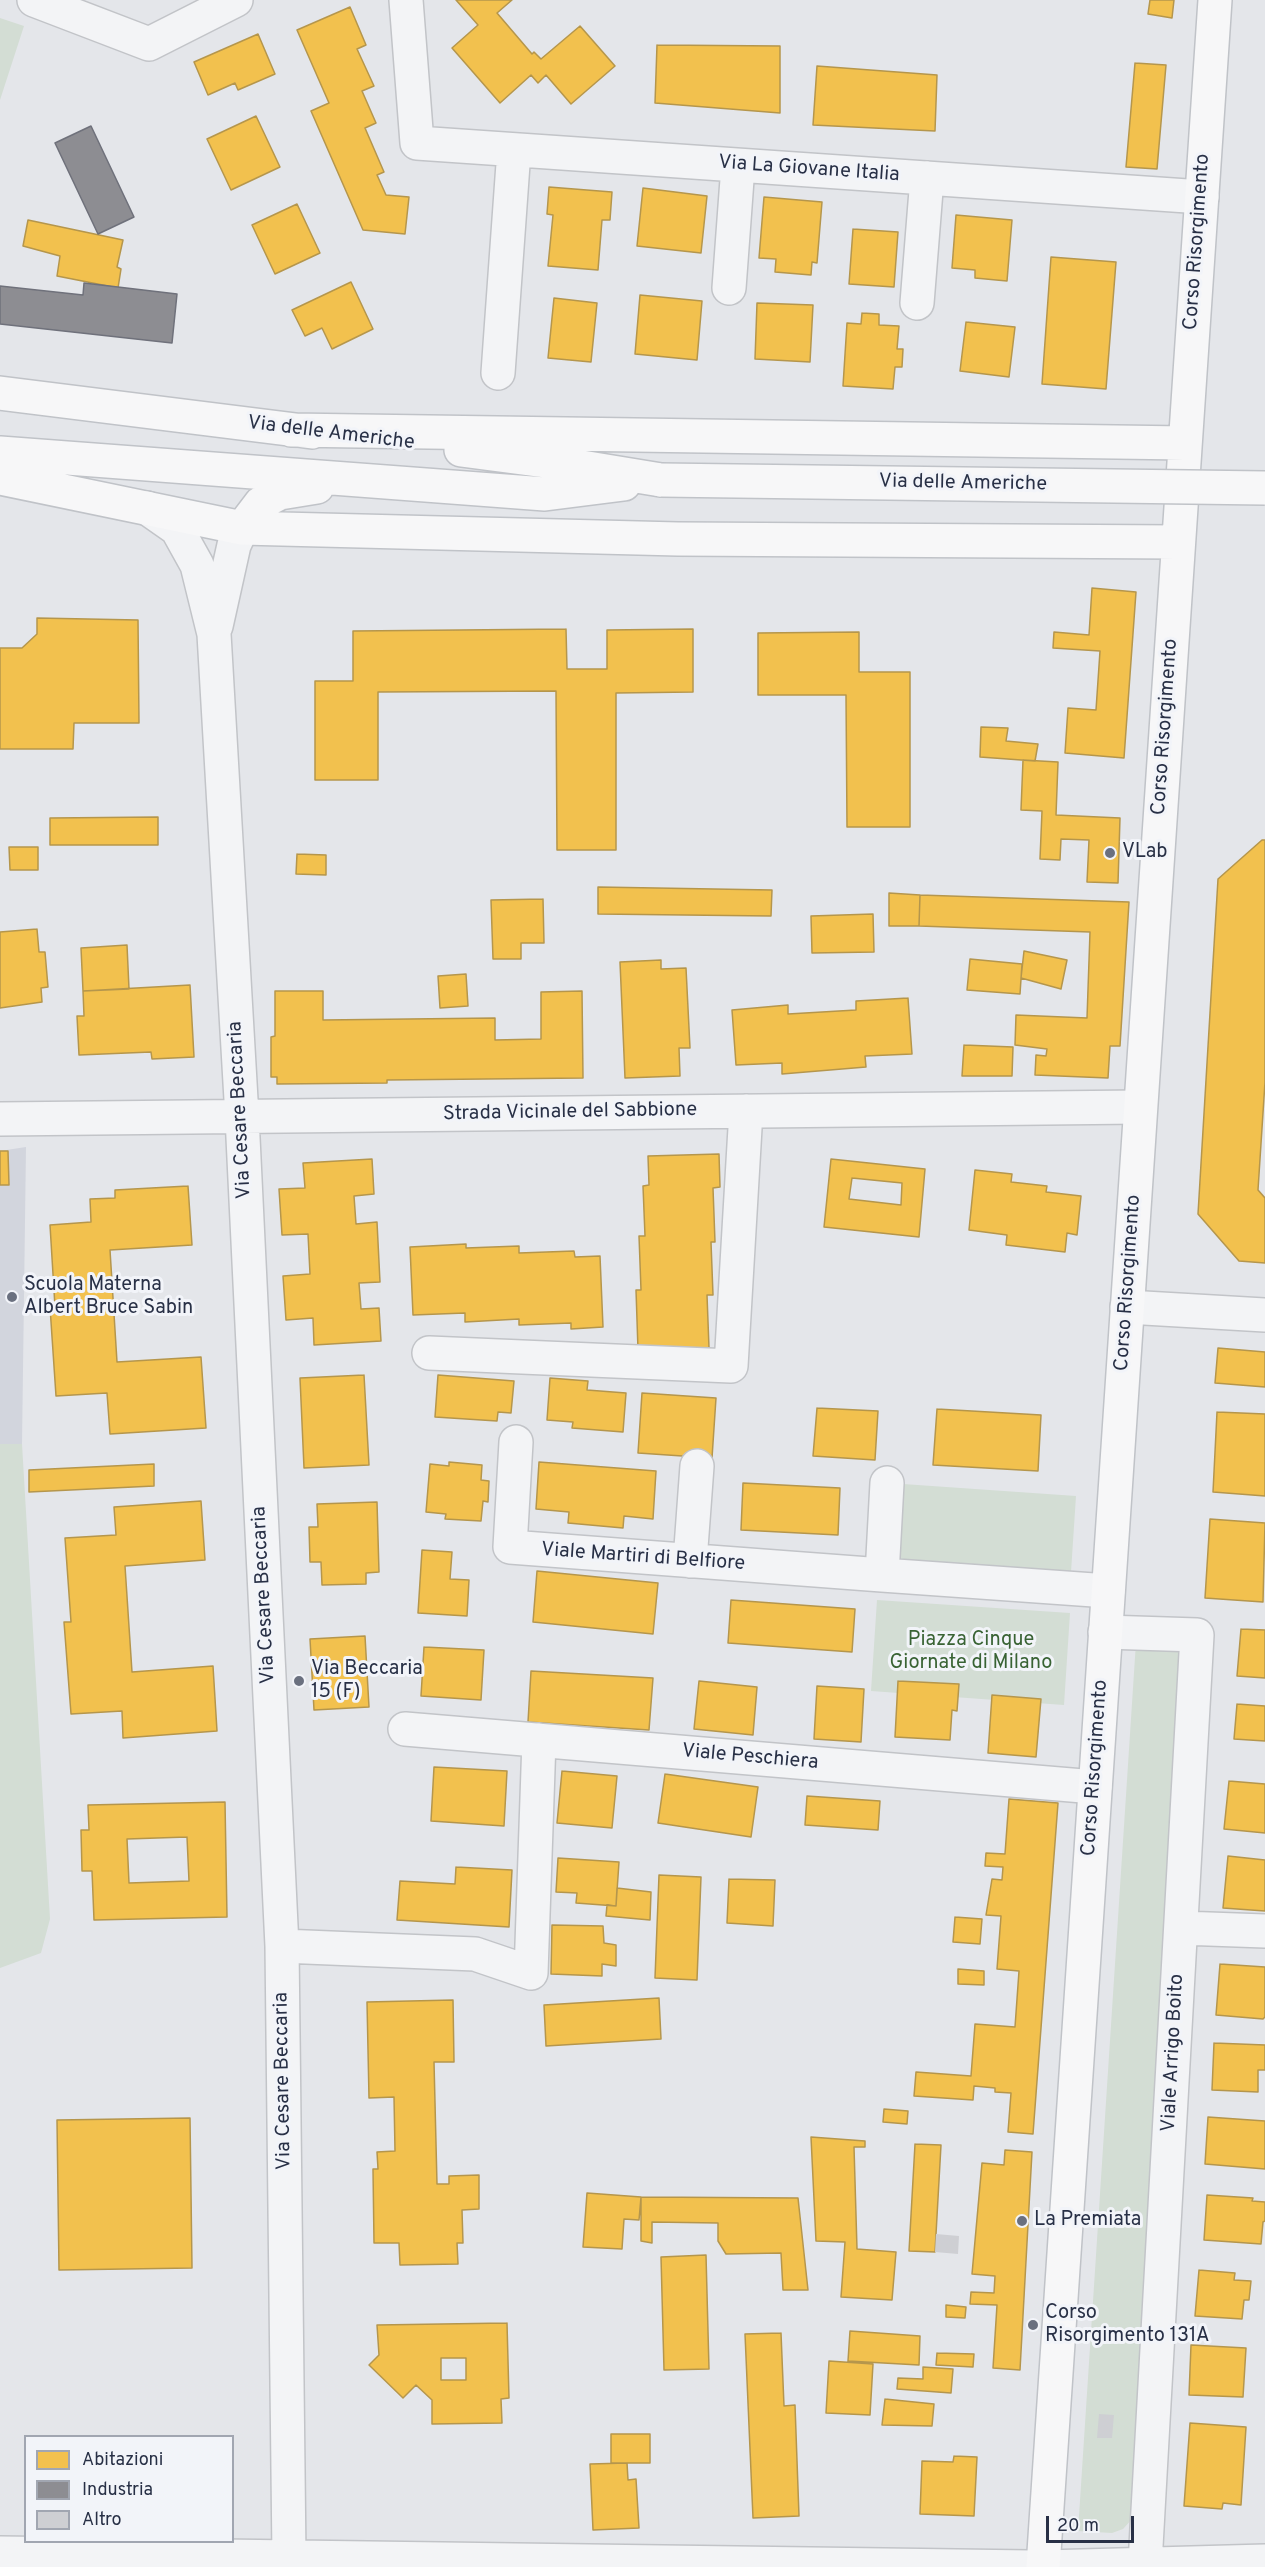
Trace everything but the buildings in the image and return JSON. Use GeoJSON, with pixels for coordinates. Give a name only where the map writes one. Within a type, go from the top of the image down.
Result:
{"type":"FeatureCollection","features":[{"type":"Feature","properties":{"kind":"main road","name":"Corso Risorgimento"},"geometry":{"type":"LineString","coordinates":[[1044,2567],[1215,0]]}},
{"type":"Feature","properties":{"kind":"main road","name":"Via delle Americhe"},"geometry":{"type":"LineString","coordinates":[[0,393],[544,460],[661,480]]}},
{"type":"Feature","properties":{"kind":"main road"},"geometry":{"type":"LineString","coordinates":[[291,430],[1185,443]]}},
{"type":"Feature","properties":{"kind":"main road","name":"Via delle Americhe"},"geometry":{"type":"LineString","coordinates":[[0,453],[545,494],[661,480],[1265,488]]}},
{"type":"Feature","properties":{"kind":"main road"},"geometry":{"type":"LineString","coordinates":[[0,478],[242,528],[678,539],[1179,542]]}},
{"type":"Feature","properties":{"kind":"main road"},"geometry":{"type":"LineString","coordinates":[[242,528],[261,503],[280,493],[357,480]]}},
{"type":"Feature","properties":{"kind":"street"},"geometry":{"type":"LineString","coordinates":[[34,0],[149,44],[236,0]]}},
{"type":"Feature","properties":{"kind":"street","name":"Via La Giovane Italia"},"geometry":{"type":"LineString","coordinates":[[406,0],[417,144],[1202,197]]}},
{"type":"Feature","properties":{"kind":"street"},"geometry":{"type":"LineString","coordinates":[[498,373],[514,150]]}},
{"type":"Feature","properties":{"kind":"street"},"geometry":{"type":"LineString","coordinates":[[729,288],[738,166]]}},
{"type":"Feature","properties":{"kind":"street"},"geometry":{"type":"LineString","coordinates":[[917,303],[927,178]]}},
{"type":"Feature","properties":{"kind":"street","name":"Via Cesare Beccaria"},"geometry":{"type":"LineString","coordinates":[[147,508],[177,530],[197,565],[214,634],[242,1117],[282,1946],[307,2561]]}},
{"type":"Feature","properties":{"kind":"street","name":"Via Cesare Beccaria"},"geometry":{"type":"LineString","coordinates":[[214,634],[234,545],[242,528]]}},
{"type":"Feature","properties":{"kind":"street","name":"Strada Vicinale del Sabbione"},"geometry":{"type":"LineString","coordinates":[[0,1119],[1140,1107]]}},
{"type":"Feature","properties":{"kind":"street"},"geometry":{"type":"LineString","coordinates":[[429,1353],[731,1366],[746,1111]]}},
{"type":"Feature","properties":{"kind":"street"},"geometry":{"type":"LineString","coordinates":[[1127,1307],[1265,1315]]}},
{"type":"Feature","properties":{"kind":"street","name":"Viale Martiri di Belfiore"},"geometry":{"type":"LineString","coordinates":[[516,1442],[510,1547],[882,1575]]}},
{"type":"Feature","properties":{"kind":"street"},"geometry":{"type":"LineString","coordinates":[[690,1561],[697,1466]]}},
{"type":"Feature","properties":{"kind":"street"},"geometry":{"type":"LineString","coordinates":[[887,1483],[882,1575],[1108,1592]]}},
{"type":"Feature","properties":{"kind":"street","name":"Viale Arrigo Boito"},"geometry":{"type":"LineString","coordinates":[[1105,1632],[1197,1635],[1145,2564]]}},
{"type":"Feature","properties":{"kind":"street","name":"Viale Peschiera"},"geometry":{"type":"LineString","coordinates":[[405,1729],[1095,1787]]}},
{"type":"Feature","properties":{"kind":"street"},"geometry":{"type":"LineString","coordinates":[[282,1946],[475,1954],[531,1973],[539,1740]]}},
{"type":"Feature","properties":{"kind":"street"},"geometry":{"type":"LineString","coordinates":[[1181,1928],[1265,1931]]}},
{"type":"Feature","properties":{"kind":"street"},"geometry":{"type":"LineString","coordinates":[[0,2553],[112,2561],[1031,2567]]}},
{"type":"Feature","properties":{"kind":"street"},"geometry":{"type":"LineString","coordinates":[[1044,2567],[1265,2560]]}},
{"type":"Feature","properties":{"kind":"shaded area","name":"Scuola Materna Albert Bruce Sabin"},"geometry":{"type":"Polygon","coordinates":[[[26,1147],[22,1444],[0,1444],[0,1151],[26,1147]]]}},
{"type":"Feature","properties":{"kind":"green space"},"geometry":{"type":"Polygon","coordinates":[[[0,18],[24,26],[0,100],[0,18]]]}},
{"type":"Feature","properties":{"kind":"green space"},"geometry":{"type":"Polygon","coordinates":[[[0,1444],[22,1444],[50,1919],[41,1953],[0,1968],[0,1444]]]}},
{"type":"Feature","properties":{"kind":"green space"},"geometry":{"type":"Polygon","coordinates":[[[903,1484],[1076,1496],[1071,1572],[898,1560],[903,1484]]]}},
{"type":"Feature","properties":{"kind":"green space","name":"Piazza Cinque Giornate di Milano"},"geometry":{"type":"Polygon","coordinates":[[[877,1600],[1070,1613],[1064,1705],[871,1691],[877,1600]]]}},
{"type":"Feature","properties":{"kind":"green space"},"geometry":{"type":"Polygon","coordinates":[[[1155,1636],[1190,1654],[1134,2517],[1123,2529],[1112,2533],[1078,2531],[1136,1642],[1155,1636]]]}},
{"type":"Feature","properties":{"kind":"place","name":"VLab"},"geometry":{"type":"Point","coordinates":[1110,853]}},
{"type":"Feature","properties":{"kind":"place","name":"Scuola Materna Albert Bruce Sabin"},"geometry":{"type":"Point","coordinates":[12,1297]}},
{"type":"Feature","properties":{"kind":"place","name":"Via Beccaria 15 (F)"},"geometry":{"type":"Point","coordinates":[299,1681]}},
{"type":"Feature","properties":{"kind":"place","name":"La Premiata"},"geometry":{"type":"Point","coordinates":[1022,2221]}},
{"type":"Feature","properties":{"kind":"place","name":"Corso Risorgimento 131A"},"geometry":{"type":"Point","coordinates":[1033,2325]}}]}
